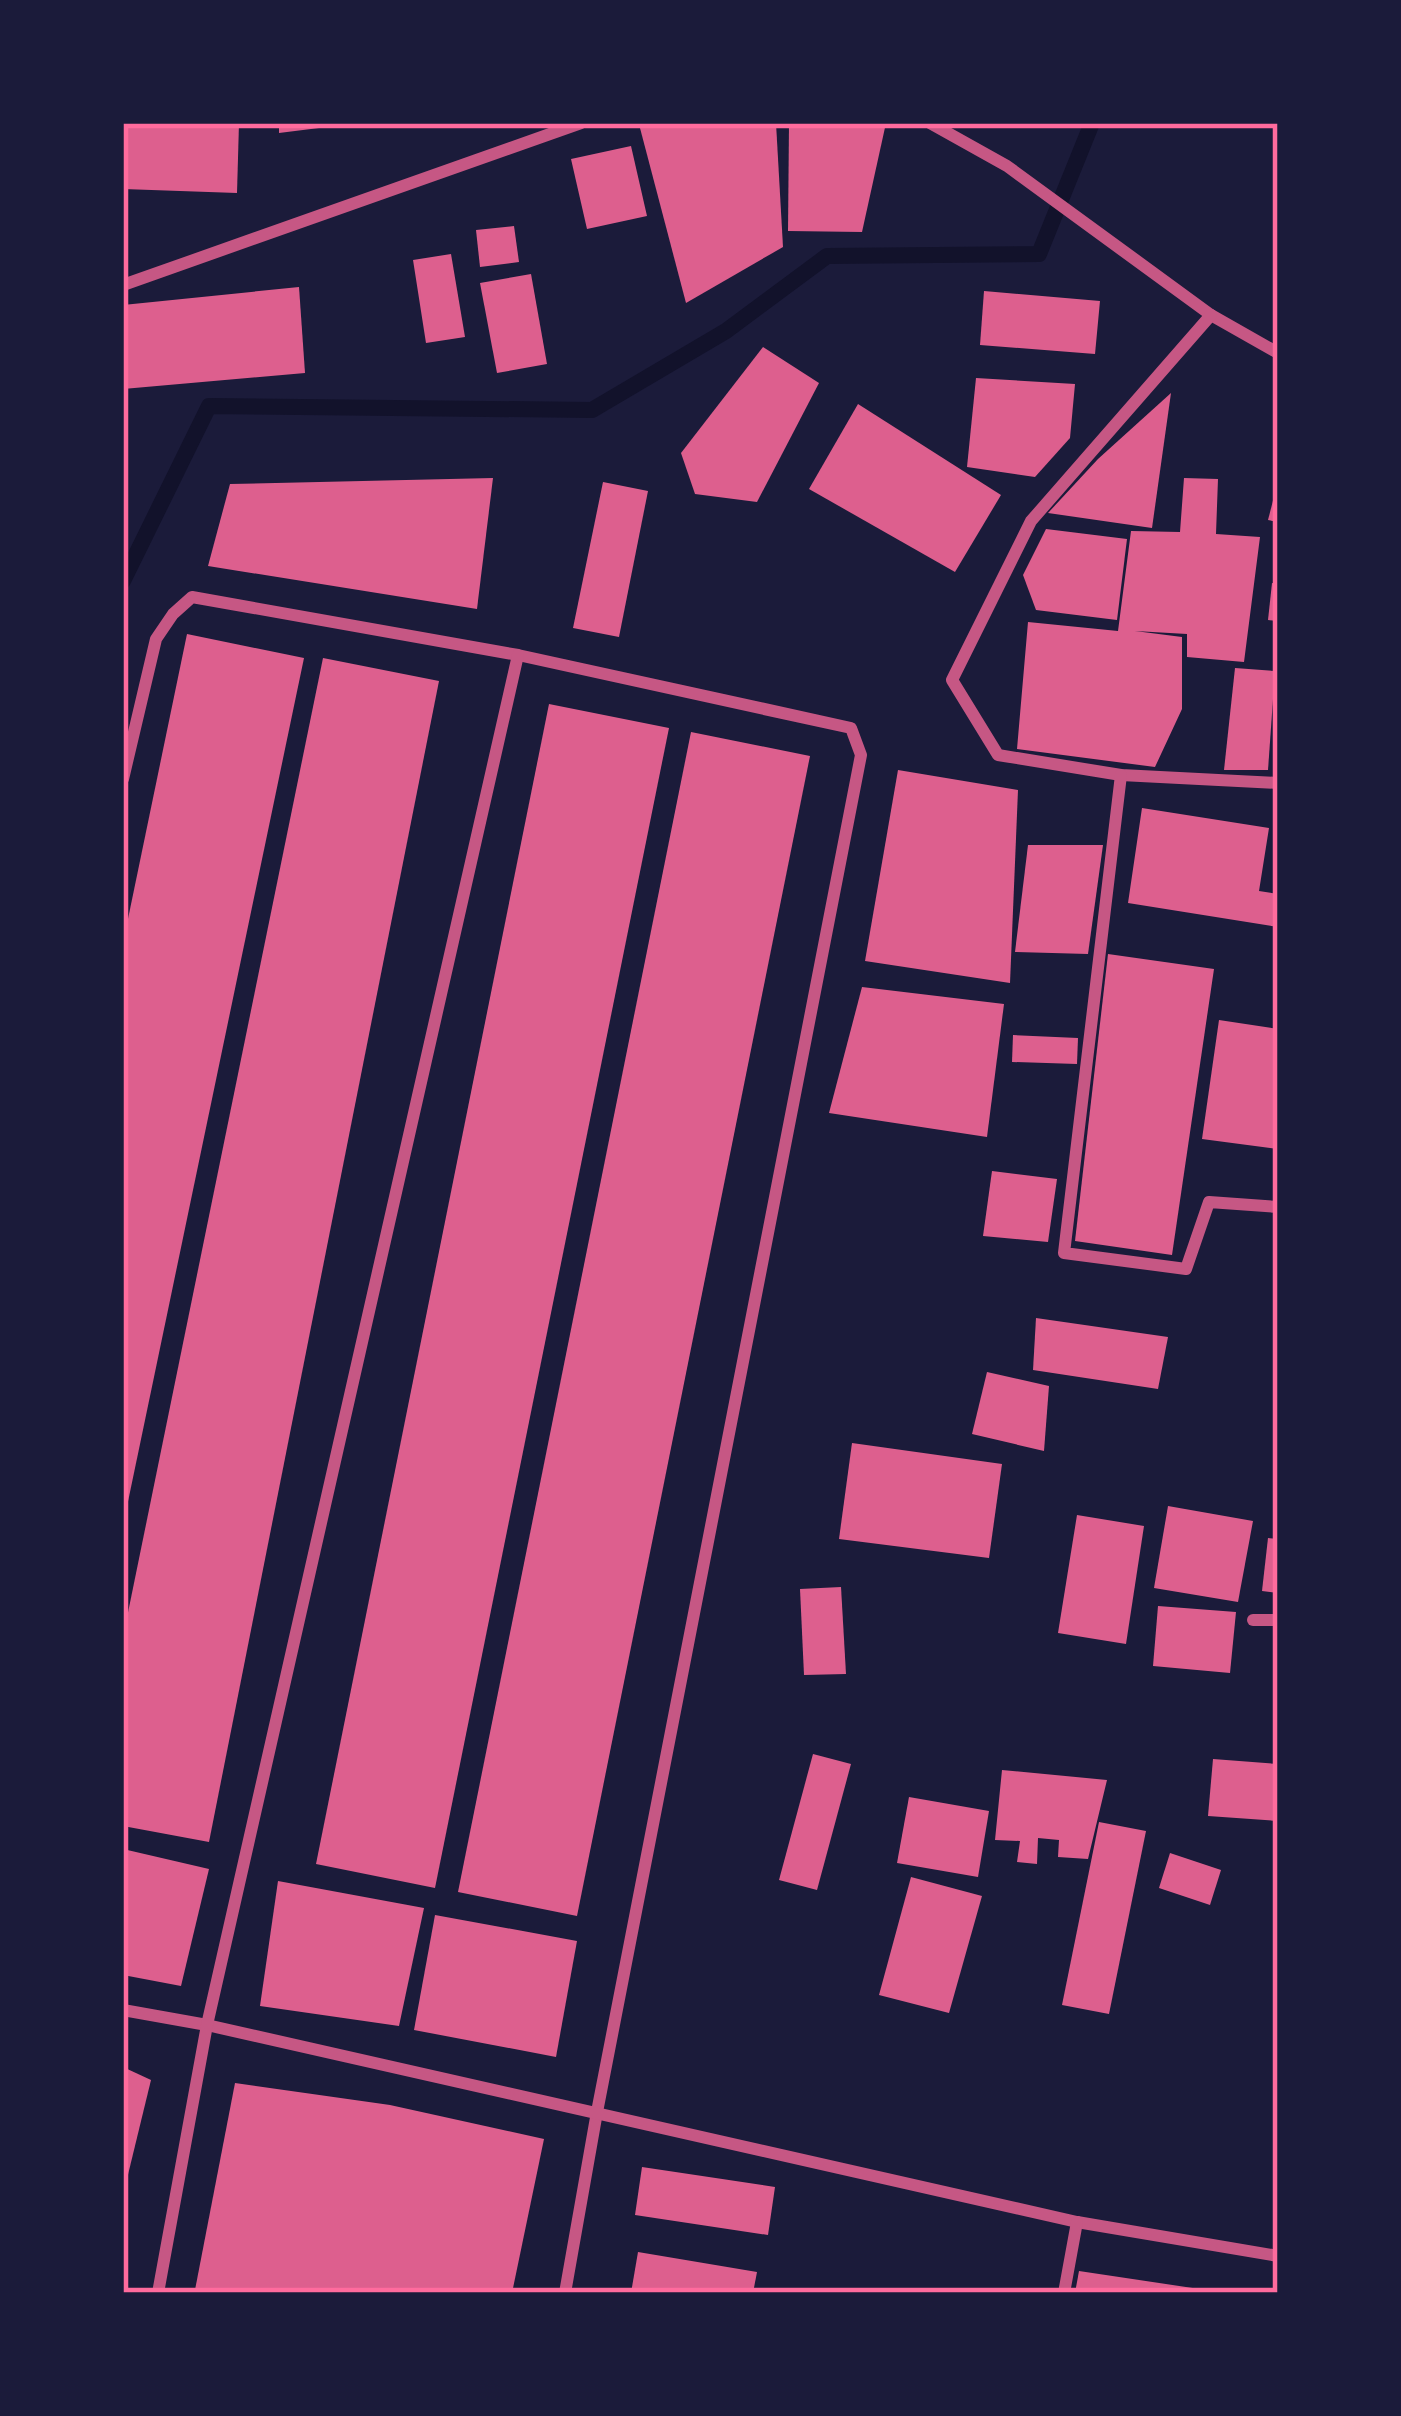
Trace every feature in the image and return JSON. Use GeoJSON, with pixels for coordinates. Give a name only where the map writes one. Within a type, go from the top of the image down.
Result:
{"type":"FeatureCollection","features":[{"type":"Feature","properties":{"kind":"street"},"geometry":{"type":"LineString","coordinates":[[123,285],[580,123]]}},
{"type":"Feature","properties":{"kind":"street"},"geometry":{"type":"LineString","coordinates":[[930,123],[1007,166],[1211,315],[1278,353]]}},
{"type":"Feature","properties":{"kind":"street"},"geometry":{"type":"LineString","coordinates":[[1211,315],[1031,521],[952,680],[998,755],[1121,775],[1278,783]]}},
{"type":"Feature","properties":{"kind":"street"},"geometry":{"type":"LineString","coordinates":[[123,779],[156,640],[173,614],[192,598],[518,655],[851,728],[860,755],[566,2293]]}},
{"type":"Feature","properties":{"kind":"street"},"geometry":{"type":"LineString","coordinates":[[158,2293],[207,2025],[518,655]]}},
{"type":"Feature","properties":{"kind":"street"},"geometry":{"type":"LineString","coordinates":[[1121,775],[1064,1253],[1186,1269],[1209,1202],[1278,1207]]}},
{"type":"Feature","properties":{"kind":"street"},"geometry":{"type":"LineString","coordinates":[[1253,1620],[1278,1620]]}},
{"type":"Feature","properties":{"kind":"street"},"geometry":{"type":"LineString","coordinates":[[123,2010],[1077,2222],[1278,2256]]}},
{"type":"Feature","properties":{"kind":"street"},"geometry":{"type":"LineString","coordinates":[[1064,2293],[1077,2222]]}},
{"type":"Feature","properties":{"kind":"building"},"geometry":{"type":"Polygon","coordinates":[[[123,123],[239,123],[237,193],[123,189],[123,123]]]}},
{"type":"Feature","properties":{"kind":"building"},"geometry":{"type":"Polygon","coordinates":[[[279,123],[335,123],[335,126],[279,133],[279,123]]]}},
{"type":"Feature","properties":{"kind":"building"},"geometry":{"type":"Polygon","coordinates":[[[658,123],[776,123],[783,247],[686,303],[640,128],[658,123]]]}},
{"type":"Feature","properties":{"kind":"building"},"geometry":{"type":"Polygon","coordinates":[[[789,123],[886,123],[862,232],[788,231],[789,123]]]}},
{"type":"Feature","properties":{"kind":"building"},"geometry":{"type":"Polygon","coordinates":[[[631,146],[647,216],[587,229],[571,159],[631,146]]]}},
{"type":"Feature","properties":{"kind":"building"},"geometry":{"type":"Polygon","coordinates":[[[514,226],[519,262],[480,267],[476,230],[514,226]]]}},
{"type":"Feature","properties":{"kind":"building"},"geometry":{"type":"Polygon","coordinates":[[[451,254],[465,337],[426,343],[413,260],[451,254]]]}},
{"type":"Feature","properties":{"kind":"building"},"geometry":{"type":"Polygon","coordinates":[[[531,274],[547,364],[497,373],[480,283],[531,274]]]}},
{"type":"Feature","properties":{"kind":"building"},"geometry":{"type":"Polygon","coordinates":[[[299,287],[305,373],[123,389],[123,305],[299,287]]]}},
{"type":"Feature","properties":{"kind":"building"},"geometry":{"type":"Polygon","coordinates":[[[984,291],[1100,301],[1095,354],[980,345],[984,291]]]}},
{"type":"Feature","properties":{"kind":"building"},"geometry":{"type":"Polygon","coordinates":[[[763,347],[819,383],[757,502],[695,494],[681,453],[763,347]]]}},
{"type":"Feature","properties":{"kind":"building"},"geometry":{"type":"Polygon","coordinates":[[[976,378],[1075,384],[1070,438],[1035,477],[967,467],[976,378]]]}},
{"type":"Feature","properties":{"kind":"building"},"geometry":{"type":"Polygon","coordinates":[[[1171,393],[1152,528],[1048,513],[1098,459],[1171,393]]]}},
{"type":"Feature","properties":{"kind":"building"},"geometry":{"type":"Polygon","coordinates":[[[858,404],[1001,495],[955,572],[809,489],[858,404]]]}},
{"type":"Feature","properties":{"kind":"building"},"geometry":{"type":"Polygon","coordinates":[[[493,478],[477,609],[208,566],[230,484],[493,478]]]}},
{"type":"Feature","properties":{"kind":"building"},"geometry":{"type":"Polygon","coordinates":[[[1184,478],[1218,479],[1216,534],[1260,537],[1244,662],[1187,657],[1187,634],[1135,631],[1182,637],[1182,709],[1155,767],[1017,749],[1028,622],[1118,631],[1131,531],[1180,532],[1184,478]]]}},
{"type":"Feature","properties":{"kind":"building"},"geometry":{"type":"Polygon","coordinates":[[[603,482],[648,491],[619,637],[573,628],[603,482]]]}},
{"type":"Feature","properties":{"kind":"building"},"geometry":{"type":"Polygon","coordinates":[[[1278,489],[1278,522],[1268,520],[1278,489]]]}},
{"type":"Feature","properties":{"kind":"building"},"geometry":{"type":"Polygon","coordinates":[[[1046,529],[1127,539],[1117,620],[1036,610],[1023,575],[1046,529]]]}},
{"type":"Feature","properties":{"kind":"building"},"geometry":{"type":"Polygon","coordinates":[[[1272,583],[1278,584],[1278,621],[1268,620],[1272,583]]]}},
{"type":"Feature","properties":{"kind":"building"},"geometry":{"type":"Polygon","coordinates":[[[187,634],[304,658],[125,1516],[123,943],[187,634]]]}},
{"type":"Feature","properties":{"kind":"building"},"geometry":{"type":"Polygon","coordinates":[[[323,658],[439,681],[209,1842],[123,1826],[123,1637],[323,658]]]}},
{"type":"Feature","properties":{"kind":"building"},"geometry":{"type":"Polygon","coordinates":[[[1235,668],[1275,671],[1268,770],[1224,770],[1235,668]]]}},
{"type":"Feature","properties":{"kind":"building"},"geometry":{"type":"Polygon","coordinates":[[[549,704],[669,728],[435,1888],[316,1864],[549,704]]]}},
{"type":"Feature","properties":{"kind":"building"},"geometry":{"type":"Polygon","coordinates":[[[691,732],[810,756],[577,1916],[458,1892],[691,732]]]}},
{"type":"Feature","properties":{"kind":"building"},"geometry":{"type":"Polygon","coordinates":[[[898,770],[1018,790],[1010,983],[865,961],[898,770]]]}},
{"type":"Feature","properties":{"kind":"building"},"geometry":{"type":"Polygon","coordinates":[[[1142,808],[1269,828],[1259,891],[1278,894],[1278,927],[1128,903],[1142,808]]]}},
{"type":"Feature","properties":{"kind":"building"},"geometry":{"type":"Polygon","coordinates":[[[1028,845],[1103,845],[1088,954],[1015,952],[1028,845]]]}},
{"type":"Feature","properties":{"kind":"building"},"geometry":{"type":"Polygon","coordinates":[[[1108,954],[1214,969],[1172,1255],[1075,1241],[1108,954]]]}},
{"type":"Feature","properties":{"kind":"building"},"geometry":{"type":"Polygon","coordinates":[[[862,987],[1004,1004],[987,1137],[829,1113],[862,987]]]}},
{"type":"Feature","properties":{"kind":"building"},"geometry":{"type":"Polygon","coordinates":[[[1219,1020],[1278,1029],[1278,1149],[1202,1139],[1219,1020]]]}},
{"type":"Feature","properties":{"kind":"building"},"geometry":{"type":"Polygon","coordinates":[[[1013,1035],[1078,1038],[1077,1064],[1012,1062],[1013,1035]]]}},
{"type":"Feature","properties":{"kind":"building"},"geometry":{"type":"Polygon","coordinates":[[[992,1171],[1057,1179],[1048,1242],[983,1236],[992,1171]]]}},
{"type":"Feature","properties":{"kind":"building"},"geometry":{"type":"Polygon","coordinates":[[[1036,1318],[1168,1337],[1158,1389],[1033,1370],[1036,1318]]]}},
{"type":"Feature","properties":{"kind":"building"},"geometry":{"type":"Polygon","coordinates":[[[987,1372],[1049,1386],[1044,1451],[972,1434],[987,1372]]]}},
{"type":"Feature","properties":{"kind":"building"},"geometry":{"type":"Polygon","coordinates":[[[852,1443],[1002,1464],[989,1558],[839,1539],[852,1443]]]}},
{"type":"Feature","properties":{"kind":"building"},"geometry":{"type":"Polygon","coordinates":[[[1168,1506],[1253,1521],[1238,1602],[1154,1588],[1168,1506]]]}},
{"type":"Feature","properties":{"kind":"building"},"geometry":{"type":"Polygon","coordinates":[[[1077,1515],[1144,1526],[1126,1644],[1058,1633],[1077,1515]]]}},
{"type":"Feature","properties":{"kind":"building"},"geometry":{"type":"Polygon","coordinates":[[[1268,1538],[1278,1539],[1278,1593],[1262,1591],[1268,1538]]]}},
{"type":"Feature","properties":{"kind":"building"},"geometry":{"type":"Polygon","coordinates":[[[841,1587],[846,1674],[804,1675],[800,1589],[841,1587]]]}},
{"type":"Feature","properties":{"kind":"building"},"geometry":{"type":"Polygon","coordinates":[[[1158,1606],[1236,1612],[1230,1673],[1153,1666],[1158,1606]]]}},
{"type":"Feature","properties":{"kind":"building"},"geometry":{"type":"Polygon","coordinates":[[[813,1754],[851,1764],[817,1890],[779,1880],[813,1754]]]}},
{"type":"Feature","properties":{"kind":"building"},"geometry":{"type":"Polygon","coordinates":[[[1213,1759],[1278,1764],[1278,1821],[1208,1816],[1213,1759]]]}},
{"type":"Feature","properties":{"kind":"building"},"geometry":{"type":"Polygon","coordinates":[[[1002,1770],[1107,1780],[1088,1859],[1058,1857],[1059,1840],[1038,1838],[1037,1864],[1017,1862],[1020,1841],[995,1840],[1002,1770]]]}},
{"type":"Feature","properties":{"kind":"building"},"geometry":{"type":"Polygon","coordinates":[[[909,1797],[989,1811],[978,1877],[897,1863],[909,1797]]]}},
{"type":"Feature","properties":{"kind":"building"},"geometry":{"type":"Polygon","coordinates":[[[1099,1822],[1146,1831],[1109,2014],[1062,2005],[1099,1822]]]}},
{"type":"Feature","properties":{"kind":"building"},"geometry":{"type":"Polygon","coordinates":[[[123,1849],[209,1869],[181,1986],[123,1975],[123,1849]]]}},
{"type":"Feature","properties":{"kind":"building"},"geometry":{"type":"Polygon","coordinates":[[[1170,1853],[1221,1870],[1210,1905],[1159,1888],[1170,1853]]]}},
{"type":"Feature","properties":{"kind":"building"},"geometry":{"type":"Polygon","coordinates":[[[911,1877],[982,1896],[949,2013],[879,1995],[911,1877]]]}},
{"type":"Feature","properties":{"kind":"building"},"geometry":{"type":"Polygon","coordinates":[[[278,1881],[424,1908],[399,2026],[260,2006],[278,1881]]]}},
{"type":"Feature","properties":{"kind":"building"},"geometry":{"type":"Polygon","coordinates":[[[435,1915],[577,1941],[556,2057],[414,2030],[435,1915]]]}},
{"type":"Feature","properties":{"kind":"building"},"geometry":{"type":"Polygon","coordinates":[[[123,2067],[151,2080],[125,2187],[123,2187],[123,2067]]]}},
{"type":"Feature","properties":{"kind":"building"},"geometry":{"type":"Polygon","coordinates":[[[235,2083],[390,2105],[544,2139],[512,2293],[195,2290],[235,2083]]]}},
{"type":"Feature","properties":{"kind":"building"},"geometry":{"type":"Polygon","coordinates":[[[642,2167],[775,2187],[768,2235],[635,2215],[642,2167]]]}},
{"type":"Feature","properties":{"kind":"building"},"geometry":{"type":"Polygon","coordinates":[[[638,2252],[757,2272],[753,2293],[631,2293],[638,2252]]]}},
{"type":"Feature","properties":{"kind":"building"},"geometry":{"type":"Polygon","coordinates":[[[1079,2271],[1206,2290],[1206,2293],[1075,2293],[1079,2271]]]}},
{"type":"Feature","properties":{"kind":"waterway"},"geometry":{"type":"LineString","coordinates":[[123,581],[209,406],[592,410],[726,331],[827,256],[1039,254],[1092,123]]}}]}
